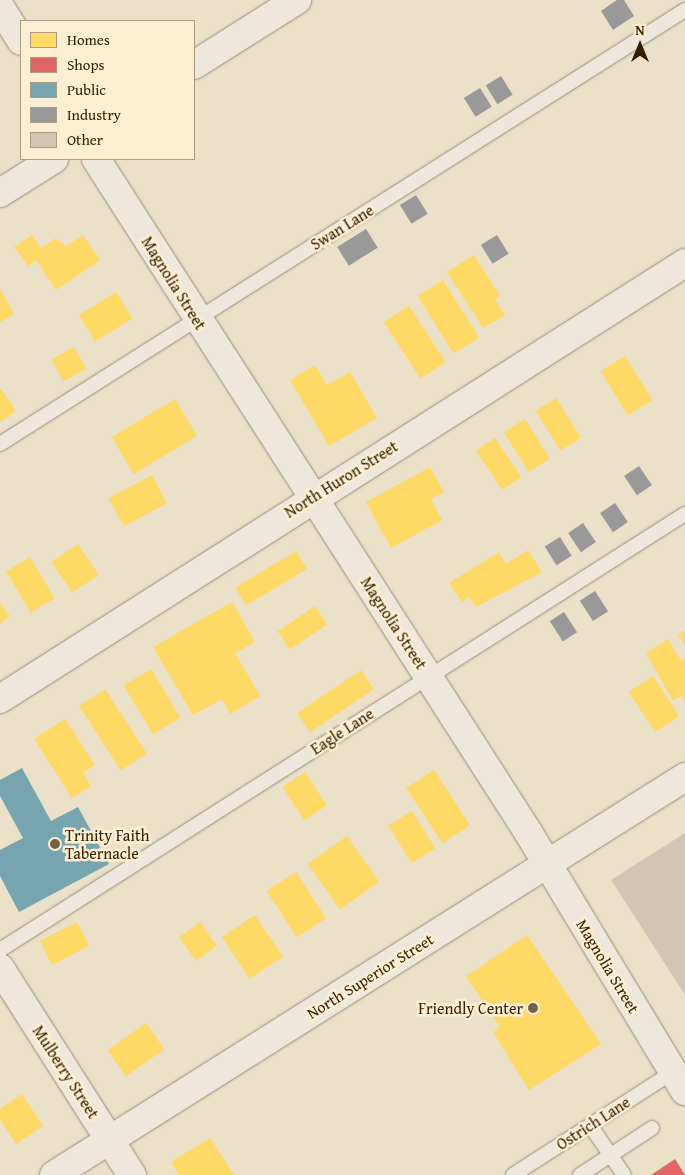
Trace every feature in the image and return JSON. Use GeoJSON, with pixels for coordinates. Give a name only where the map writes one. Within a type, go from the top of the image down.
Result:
{"type":"FeatureCollection","features":[{"type":"Feature","properties":{"kind":"street"},"geometry":{"type":"LineString","coordinates":[[195,64],[296,0]]}},
{"type":"Feature","properties":{"kind":"street"},"geometry":{"type":"LineString","coordinates":[[0,7],[20,39]]}},
{"type":"Feature","properties":{"kind":"street"},"geometry":{"type":"LineString","coordinates":[[0,193],[52,160]]}},
{"type":"Feature","properties":{"kind":"street","name":"Magnolia Street"},"geometry":{"type":"LineString","coordinates":[[97,160],[428,676],[547,865],[679,1082]]}},
{"type":"Feature","properties":{"kind":"street","name":"North Huron Street"},"geometry":{"type":"LineString","coordinates":[[0,699],[312,496],[685,263]]}},
{"type":"Feature","properties":{"kind":"street","name":"North Superior Street"},"geometry":{"type":"LineString","coordinates":[[54,1175],[685,777]]}},
{"type":"Feature","properties":{"kind":"street","name":"Mulberry Street"},"geometry":{"type":"LineString","coordinates":[[0,968],[132,1175]]}},
{"type":"Feature","properties":{"kind":"lane","name":"Swan Lane"},"geometry":{"type":"LineString","coordinates":[[0,444],[685,10]]}},
{"type":"Feature","properties":{"kind":"lane","name":"Eagle Lane"},"geometry":{"type":"LineString","coordinates":[[0,950],[685,514]]}},
{"type":"Feature","properties":{"kind":"lane","name":"Ostrich Lane"},"geometry":{"type":"LineString","coordinates":[[513,1175],[590,1125],[679,1082]]}},
{"type":"Feature","properties":{"kind":"lane"},"geometry":{"type":"LineString","coordinates":[[590,1125],[624,1175]]}},
{"type":"Feature","properties":{"kind":"lane"},"geometry":{"type":"LineString","coordinates":[[580,1175],[652,1128]]}},
{"type":"Feature","properties":{"kind":"building: Homes"},"geometry":{"type":"Polygon","coordinates":[[[32,235],[41,248],[56,238],[66,246],[83,235],[100,260],[56,290],[36,260],[28,266],[14,247],[32,235]]]}},
{"type":"Feature","properties":{"kind":"building: Homes"},"geometry":{"type":"Polygon","coordinates":[[[474,255],[500,296],[495,299],[505,315],[483,328],[447,272],[474,255]]]}},
{"type":"Feature","properties":{"kind":"building: Homes"},"geometry":{"type":"Polygon","coordinates":[[[443,280],[479,338],[454,354],[418,296],[443,280]]]}},
{"type":"Feature","properties":{"kind":"building: Homes"},"geometry":{"type":"Polygon","coordinates":[[[0,289],[14,314],[0,322],[0,289]]]}},
{"type":"Feature","properties":{"kind":"building: Homes"},"geometry":{"type":"Polygon","coordinates":[[[116,292],[132,318],[95,342],[79,315],[116,292]]]}},
{"type":"Feature","properties":{"kind":"building: Homes"},"geometry":{"type":"Polygon","coordinates":[[[409,306],[445,362],[420,379],[384,322],[409,306]]]}},
{"type":"Feature","properties":{"kind":"building: Homes"},"geometry":{"type":"Polygon","coordinates":[[[74,347],[86,369],[63,381],[51,360],[74,347]]]}},
{"type":"Feature","properties":{"kind":"building: Homes"},"geometry":{"type":"Polygon","coordinates":[[[625,356],[653,400],[628,415],[600,371],[625,356]]]}},
{"type":"Feature","properties":{"kind":"building: Homes"},"geometry":{"type":"Polygon","coordinates":[[[315,365],[327,385],[350,372],[377,418],[329,446],[290,380],[315,365]]]}},
{"type":"Feature","properties":{"kind":"building: Homes"},"geometry":{"type":"Polygon","coordinates":[[[0,390],[16,411],[0,422],[0,390]]]}},
{"type":"Feature","properties":{"kind":"building: Homes"},"geometry":{"type":"Polygon","coordinates":[[[556,398],[581,438],[561,451],[536,411],[556,398]]]}},
{"type":"Feature","properties":{"kind":"building: Homes"},"geometry":{"type":"Polygon","coordinates":[[[175,399],[197,436],[134,474],[112,437],[175,399]]]}},
{"type":"Feature","properties":{"kind":"building: Homes"},"geometry":{"type":"Polygon","coordinates":[[[525,419],[550,459],[529,472],[504,432],[525,419]]]}},
{"type":"Feature","properties":{"kind":"building: Homes"},"geometry":{"type":"Polygon","coordinates":[[[495,438],[521,477],[502,490],[476,451],[495,438]]]}},
{"type":"Feature","properties":{"kind":"building: Homes"},"geometry":{"type":"Polygon","coordinates":[[[430,467],[444,492],[431,499],[442,520],[391,548],[366,502],[430,467]]]}},
{"type":"Feature","properties":{"kind":"building: Homes"},"geometry":{"type":"Polygon","coordinates":[[[152,475],[167,503],[124,526],[109,498],[152,475]]]}},
{"type":"Feature","properties":{"kind":"building: Homes"},"geometry":{"type":"Polygon","coordinates":[[[78,544],[99,575],[72,593],[51,562],[78,544]]]}},
{"type":"Feature","properties":{"kind":"building: Homes"},"geometry":{"type":"Polygon","coordinates":[[[528,550],[542,572],[476,607],[469,597],[462,602],[449,583],[499,552],[506,564],[528,550]]]}},
{"type":"Feature","properties":{"kind":"building: Homes"},"geometry":{"type":"Polygon","coordinates":[[[296,551],[307,569],[246,606],[235,588],[296,551]]]}},
{"type":"Feature","properties":{"kind":"building: Homes"},"geometry":{"type":"Polygon","coordinates":[[[30,557],[55,598],[31,613],[6,571],[30,557]]]}},
{"type":"Feature","properties":{"kind":"building: Homes"},"geometry":{"type":"Polygon","coordinates":[[[232,602],[255,642],[235,653],[260,696],[230,714],[222,699],[193,715],[153,647],[232,602]]]}},
{"type":"Feature","properties":{"kind":"building: Homes"},"geometry":{"type":"Polygon","coordinates":[[[0,603],[10,616],[0,624],[0,603]]]}},
{"type":"Feature","properties":{"kind":"building: Homes"},"geometry":{"type":"Polygon","coordinates":[[[315,606],[327,624],[290,649],[278,631],[315,606]]]}},
{"type":"Feature","properties":{"kind":"building: Homes"},"geometry":{"type":"Polygon","coordinates":[[[685,630],[685,645],[678,635],[685,630]]]}},
{"type":"Feature","properties":{"kind":"building: Homes"},"geometry":{"type":"Polygon","coordinates":[[[668,639],[681,661],[685,658],[685,701],[681,696],[673,701],[646,653],[668,639]]]}},
{"type":"Feature","properties":{"kind":"building: Homes"},"geometry":{"type":"Polygon","coordinates":[[[151,669],[180,718],[153,734],[124,685],[151,669]]]}},
{"type":"Feature","properties":{"kind":"building: Homes"},"geometry":{"type":"Polygon","coordinates":[[[361,670],[374,689],[310,732],[297,713],[361,670]]]}},
{"type":"Feature","properties":{"kind":"building: Homes"},"geometry":{"type":"Polygon","coordinates":[[[653,676],[679,716],[655,732],[629,692],[653,676]]]}},
{"type":"Feature","properties":{"kind":"building: Homes"},"geometry":{"type":"Polygon","coordinates":[[[105,689],[147,754],[121,770],[79,706],[105,689]]]}},
{"type":"Feature","properties":{"kind":"building: Homes"},"geometry":{"type":"Polygon","coordinates":[[[65,719],[95,765],[83,773],[91,786],[72,798],[34,739],[65,719]]]}},
{"type":"Feature","properties":{"kind":"building: Homes"},"geometry":{"type":"Polygon","coordinates":[[[434,770],[470,825],[442,843],[406,788],[434,770]]]}},
{"type":"Feature","properties":{"kind":"building: Homes"},"geometry":{"type":"Polygon","coordinates":[[[305,772],[327,806],[304,820],[282,787],[305,772]]]}},
{"type":"Feature","properties":{"kind":"building: Homes"},"geometry":{"type":"Polygon","coordinates":[[[412,811],[435,848],[412,863],[388,826],[412,811]]]}},
{"type":"Feature","properties":{"kind":"building: Homes"},"geometry":{"type":"Polygon","coordinates":[[[347,836],[379,882],[340,909],[308,864],[347,836]]]}},
{"type":"Feature","properties":{"kind":"building: Homes"},"geometry":{"type":"Polygon","coordinates":[[[296,872],[326,918],[297,937],[267,891],[296,872]]]}},
{"type":"Feature","properties":{"kind":"building: Homes"},"geometry":{"type":"Polygon","coordinates":[[[255,915],[283,956],[250,979],[222,937],[255,915]]]}},
{"type":"Feature","properties":{"kind":"building: Homes"},"geometry":{"type":"Polygon","coordinates":[[[77,922],[89,946],[52,965],[40,941],[77,922]]]}},
{"type":"Feature","properties":{"kind":"building: Homes"},"geometry":{"type":"Polygon","coordinates":[[[200,922],[217,945],[196,961],[179,937],[200,922]]]}},
{"type":"Feature","properties":{"kind":"building: Homes","name":"Friendly Center"},"geometry":{"type":"Polygon","coordinates":[[[527,935],[601,1044],[529,1090],[493,1032],[500,1027],[466,976],[527,935]]]}},
{"type":"Feature","properties":{"kind":"building: Homes"},"geometry":{"type":"Polygon","coordinates":[[[146,1023],[164,1049],[126,1076],[107,1050],[146,1023]]]}},
{"type":"Feature","properties":{"kind":"building: Homes"},"geometry":{"type":"Polygon","coordinates":[[[22,1094],[43,1126],[16,1144],[0,1120],[0,1109],[22,1094]]]}},
{"type":"Feature","properties":{"kind":"building: Homes"},"geometry":{"type":"Polygon","coordinates":[[[210,1138],[234,1175],[179,1175],[171,1162],[210,1138]]]}},
{"type":"Feature","properties":{"kind":"building: Shops"},"geometry":{"type":"Polygon","coordinates":[[[675,1159],[685,1175],[651,1175],[675,1159]]]}},
{"type":"Feature","properties":{"kind":"building: Public","name":"Trinity Faith Tabernacle"},"geometry":{"type":"Polygon","coordinates":[[[22,768],[51,821],[78,807],[109,864],[19,912],[0,876],[0,850],[23,838],[0,796],[0,780],[22,768]]]}},
{"type":"Feature","properties":{"kind":"building: Industry"},"geometry":{"type":"Polygon","coordinates":[[[617,0],[624,0],[634,16],[613,30],[601,11],[617,0]]]}},
{"type":"Feature","properties":{"kind":"building: Industry"},"geometry":{"type":"Polygon","coordinates":[[[501,76],[513,95],[497,104],[486,86],[501,76]]]}},
{"type":"Feature","properties":{"kind":"building: Industry"},"geometry":{"type":"Polygon","coordinates":[[[480,88],[492,107],[476,117],[464,98],[480,88]]]}},
{"type":"Feature","properties":{"kind":"building: Industry"},"geometry":{"type":"Polygon","coordinates":[[[416,195],[428,214],[412,224],[400,205],[416,195]]]}},
{"type":"Feature","properties":{"kind":"building: Industry"},"geometry":{"type":"Polygon","coordinates":[[[366,229],[378,248],[349,266],[337,247],[366,229]]]}},
{"type":"Feature","properties":{"kind":"building: Industry"},"geometry":{"type":"Polygon","coordinates":[[[497,235],[509,254],[493,264],[481,245],[497,235]]]}},
{"type":"Feature","properties":{"kind":"building: Industry"},"geometry":{"type":"Polygon","coordinates":[[[639,466],[652,485],[637,495],[624,476],[639,466]]]}},
{"type":"Feature","properties":{"kind":"building: Industry"},"geometry":{"type":"Polygon","coordinates":[[[615,503],[628,522],[613,532],[600,513],[615,503]]]}},
{"type":"Feature","properties":{"kind":"building: Industry"},"geometry":{"type":"Polygon","coordinates":[[[583,523],[596,542],[581,552],[568,533],[583,523]]]}},
{"type":"Feature","properties":{"kind":"building: Industry"},"geometry":{"type":"Polygon","coordinates":[[[560,537],[572,556],[556,565],[545,547],[560,537]]]}},
{"type":"Feature","properties":{"kind":"building: Industry"},"geometry":{"type":"Polygon","coordinates":[[[595,591],[608,611],[593,621],[580,601],[595,591]]]}},
{"type":"Feature","properties":{"kind":"building: Industry"},"geometry":{"type":"Polygon","coordinates":[[[564,612],[577,632],[563,641],[550,621],[564,612]]]}},
{"type":"Feature","properties":{"kind":"building: Other"},"geometry":{"type":"Polygon","coordinates":[[[685,833],[685,995],[611,880],[685,833]]]}},
{"type":"Feature","properties":{"kind":"place","name":"Trinity Faith Tabernacle"},"geometry":{"type":"Point","coordinates":[55,844]}},
{"type":"Feature","properties":{"kind":"place","name":"Friendly Center"},"geometry":{"type":"Point","coordinates":[533,1008]}}]}
